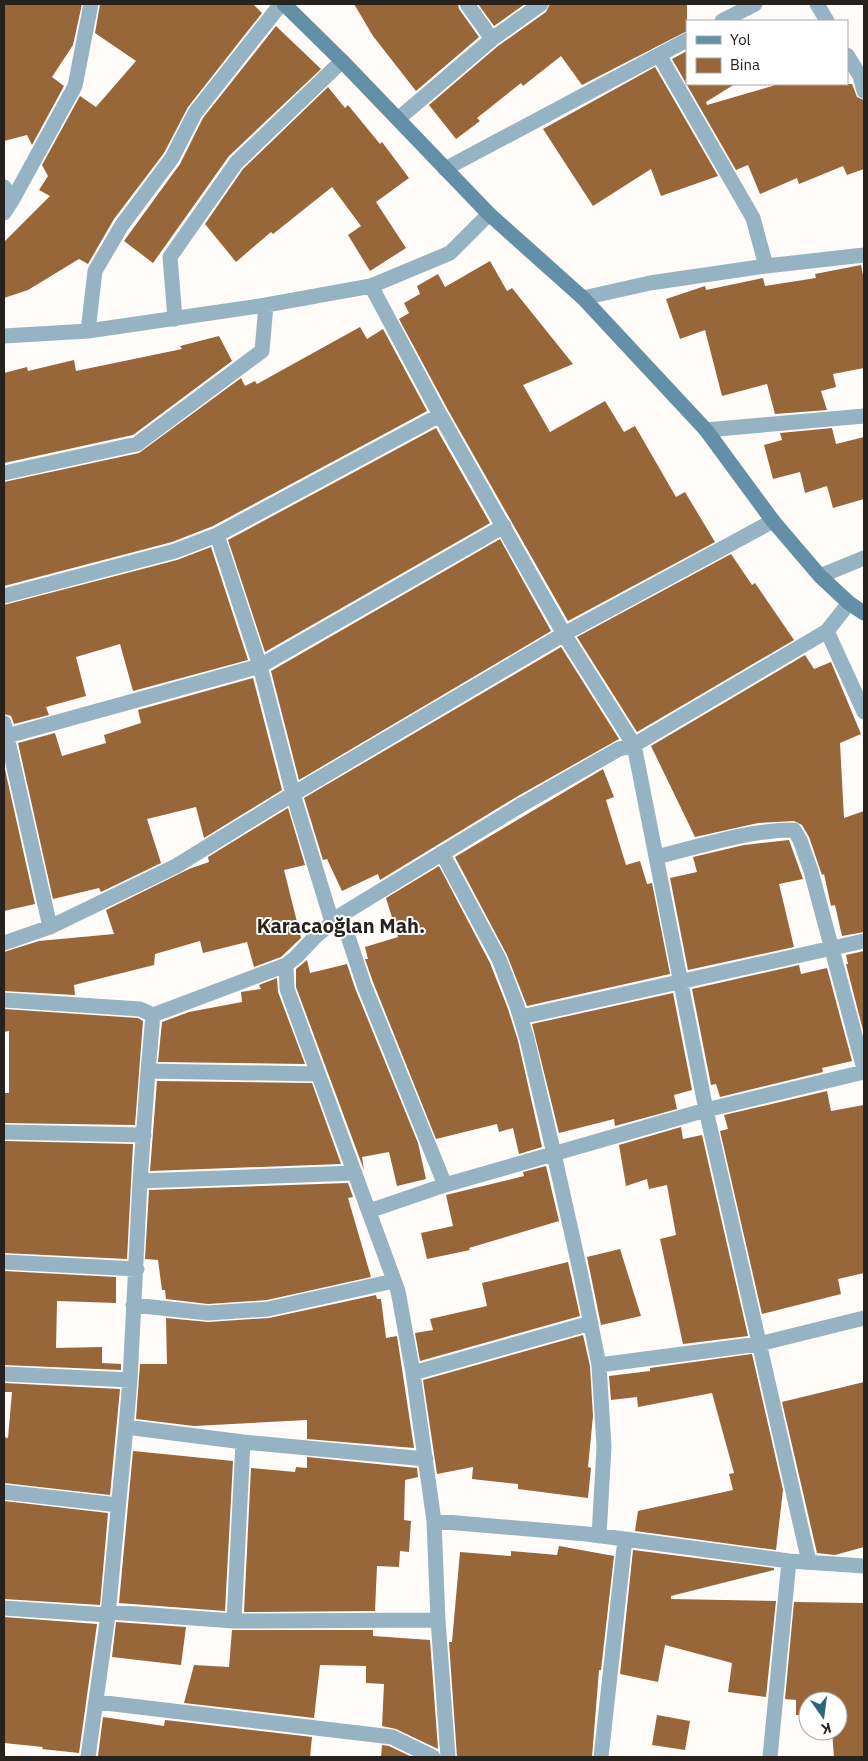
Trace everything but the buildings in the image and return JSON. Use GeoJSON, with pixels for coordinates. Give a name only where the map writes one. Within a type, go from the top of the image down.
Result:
{"type":"FeatureCollection","features":[{"type":"Feature","properties":{"kind":"main road"},"geometry":{"type":"LineString","coordinates":[[283,4],[342,61],[489,214],[584,298],[706,430],[773,521],[820,576],[864,613]]}},
{"type":"Feature","properties":{"kind":"street"},"geometry":{"type":"LineString","coordinates":[[4,213],[75,86],[91,4]]}},
{"type":"Feature","properties":{"kind":"street"},"geometry":{"type":"LineString","coordinates":[[88,331],[95,271],[122,225],[172,158],[195,113],[283,4]]}},
{"type":"Feature","properties":{"kind":"street"},"geometry":{"type":"LineString","coordinates":[[467,4],[492,39]]}},
{"type":"Feature","properties":{"kind":"street"},"geometry":{"type":"LineString","coordinates":[[398,119],[492,39],[541,4]]}},
{"type":"Feature","properties":{"kind":"street"},"geometry":{"type":"LineString","coordinates":[[724,20],[755,4]]}},
{"type":"Feature","properties":{"kind":"street"},"geometry":{"type":"LineString","coordinates":[[816,4],[826,20]]}},
{"type":"Feature","properties":{"kind":"street"},"geometry":{"type":"LineString","coordinates":[[445,169],[686,41]]}},
{"type":"Feature","properties":{"kind":"street"},"geometry":{"type":"LineString","coordinates":[[659,55],[753,218],[766,266]]}},
{"type":"Feature","properties":{"kind":"street"},"geometry":{"type":"LineString","coordinates":[[848,57],[860,76],[864,91]]}},
{"type":"Feature","properties":{"kind":"street"},"geometry":{"type":"LineString","coordinates":[[175,319],[170,258],[236,163],[342,61]]}},
{"type":"Feature","properties":{"kind":"street"},"geometry":{"type":"LineString","coordinates":[[4,187],[13,199]]}},
{"type":"Feature","properties":{"kind":"street"},"geometry":{"type":"LineString","coordinates":[[4,336],[88,331],[266,305],[371,286],[450,253],[489,214]]}},
{"type":"Feature","properties":{"kind":"street"},"geometry":{"type":"LineString","coordinates":[[584,298],[650,284],[766,266],[864,255]]}},
{"type":"Feature","properties":{"kind":"street"},"geometry":{"type":"LineString","coordinates":[[371,286],[440,414],[564,634],[634,745],[706,1110],[809,1562]]}},
{"type":"Feature","properties":{"kind":"street"},"geometry":{"type":"LineString","coordinates":[[4,473],[137,444],[262,351],[266,305]]}},
{"type":"Feature","properties":{"kind":"street"},"geometry":{"type":"LineString","coordinates":[[4,596],[175,551],[217,535],[440,414]]}},
{"type":"Feature","properties":{"kind":"street"},"geometry":{"type":"LineString","coordinates":[[706,430],[864,416]]}},
{"type":"Feature","properties":{"kind":"street"},"geometry":{"type":"LineString","coordinates":[[4,943],[50,927],[176,866],[293,794],[564,634],[773,521]]}},
{"type":"Feature","properties":{"kind":"street"},"geometry":{"type":"LineString","coordinates":[[50,927],[5,730],[260,666],[504,526]]}},
{"type":"Feature","properties":{"kind":"street"},"geometry":{"type":"LineString","coordinates":[[217,535],[260,666],[293,794],[337,919],[445,1185]]}},
{"type":"Feature","properties":{"kind":"street"},"geometry":{"type":"LineString","coordinates":[[820,576],[864,558]]}},
{"type":"Feature","properties":{"kind":"street"},"geometry":{"type":"LineString","coordinates":[[4,1000],[140,1009],[154,1015],[286,966],[337,919],[442,853],[619,749],[634,745],[828,631],[849,602]]}},
{"type":"Feature","properties":{"kind":"street"},"geometry":{"type":"LineString","coordinates":[[828,631],[864,712]]}},
{"type":"Feature","properties":{"kind":"street"},"geometry":{"type":"LineString","coordinates":[[369,1211],[445,1185],[706,1110],[864,1071],[811,871],[800,840],[794,830],[778,830],[656,857]]}},
{"type":"Feature","properties":{"kind":"street"},"geometry":{"type":"LineString","coordinates":[[442,853],[499,959],[521,1017],[554,1154],[599,1365],[604,1447],[599,1536]]}},
{"type":"Feature","properties":{"kind":"street"},"geometry":{"type":"LineString","coordinates":[[521,1017],[864,941]]}},
{"type":"Feature","properties":{"kind":"street"},"geometry":{"type":"LineString","coordinates":[[286,966],[287,989],[398,1291],[413,1373],[434,1521],[438,1620],[448,1757]]}},
{"type":"Feature","properties":{"kind":"street"},"geometry":{"type":"LineString","coordinates":[[88,1757],[109,1614],[126,1427],[137,1269],[140,1181],[154,1015]]}},
{"type":"Feature","properties":{"kind":"street"},"geometry":{"type":"LineString","coordinates":[[148,1072],[318,1074]]}},
{"type":"Feature","properties":{"kind":"street"},"geometry":{"type":"LineString","coordinates":[[4,1132],[144,1135]]}},
{"type":"Feature","properties":{"kind":"street"},"geometry":{"type":"LineString","coordinates":[[140,1181],[355,1173]]}},
{"type":"Feature","properties":{"kind":"street"},"geometry":{"type":"LineString","coordinates":[[4,1262],[137,1269]]}},
{"type":"Feature","properties":{"kind":"street"},"geometry":{"type":"LineString","coordinates":[[133,1305],[208,1313],[268,1309],[394,1281]]}},
{"type":"Feature","properties":{"kind":"street"},"geometry":{"type":"LineString","coordinates":[[599,1365],[759,1344],[864,1318]]}},
{"type":"Feature","properties":{"kind":"street"},"geometry":{"type":"LineString","coordinates":[[413,1373],[591,1323]]}},
{"type":"Feature","properties":{"kind":"street"},"geometry":{"type":"LineString","coordinates":[[4,1374],[130,1380]]}},
{"type":"Feature","properties":{"kind":"street"},"geometry":{"type":"LineString","coordinates":[[126,1427],[243,1442],[426,1459]]}},
{"type":"Feature","properties":{"kind":"street"},"geometry":{"type":"LineString","coordinates":[[234,1621],[243,1442]]}},
{"type":"Feature","properties":{"kind":"street"},"geometry":{"type":"LineString","coordinates":[[4,1492],[118,1505]]}},
{"type":"Feature","properties":{"kind":"street"},"geometry":{"type":"LineString","coordinates":[[434,1521],[599,1536],[789,1560],[864,1566]]}},
{"type":"Feature","properties":{"kind":"street"},"geometry":{"type":"LineString","coordinates":[[601,1757],[625,1539]]}},
{"type":"Feature","properties":{"kind":"street"},"geometry":{"type":"LineString","coordinates":[[770,1757],[789,1560]]}},
{"type":"Feature","properties":{"kind":"street"},"geometry":{"type":"LineString","coordinates":[[4,1608],[234,1621],[438,1620]]}},
{"type":"Feature","properties":{"kind":"street"},"geometry":{"type":"LineString","coordinates":[[96,1702],[392,1737],[433,1757]]}},
{"type":"Feature","properties":{"kind":"district","name":"Karacaoğlan Mah."},"geometry":{"type":"Point","coordinates":[341,925]}}]}
